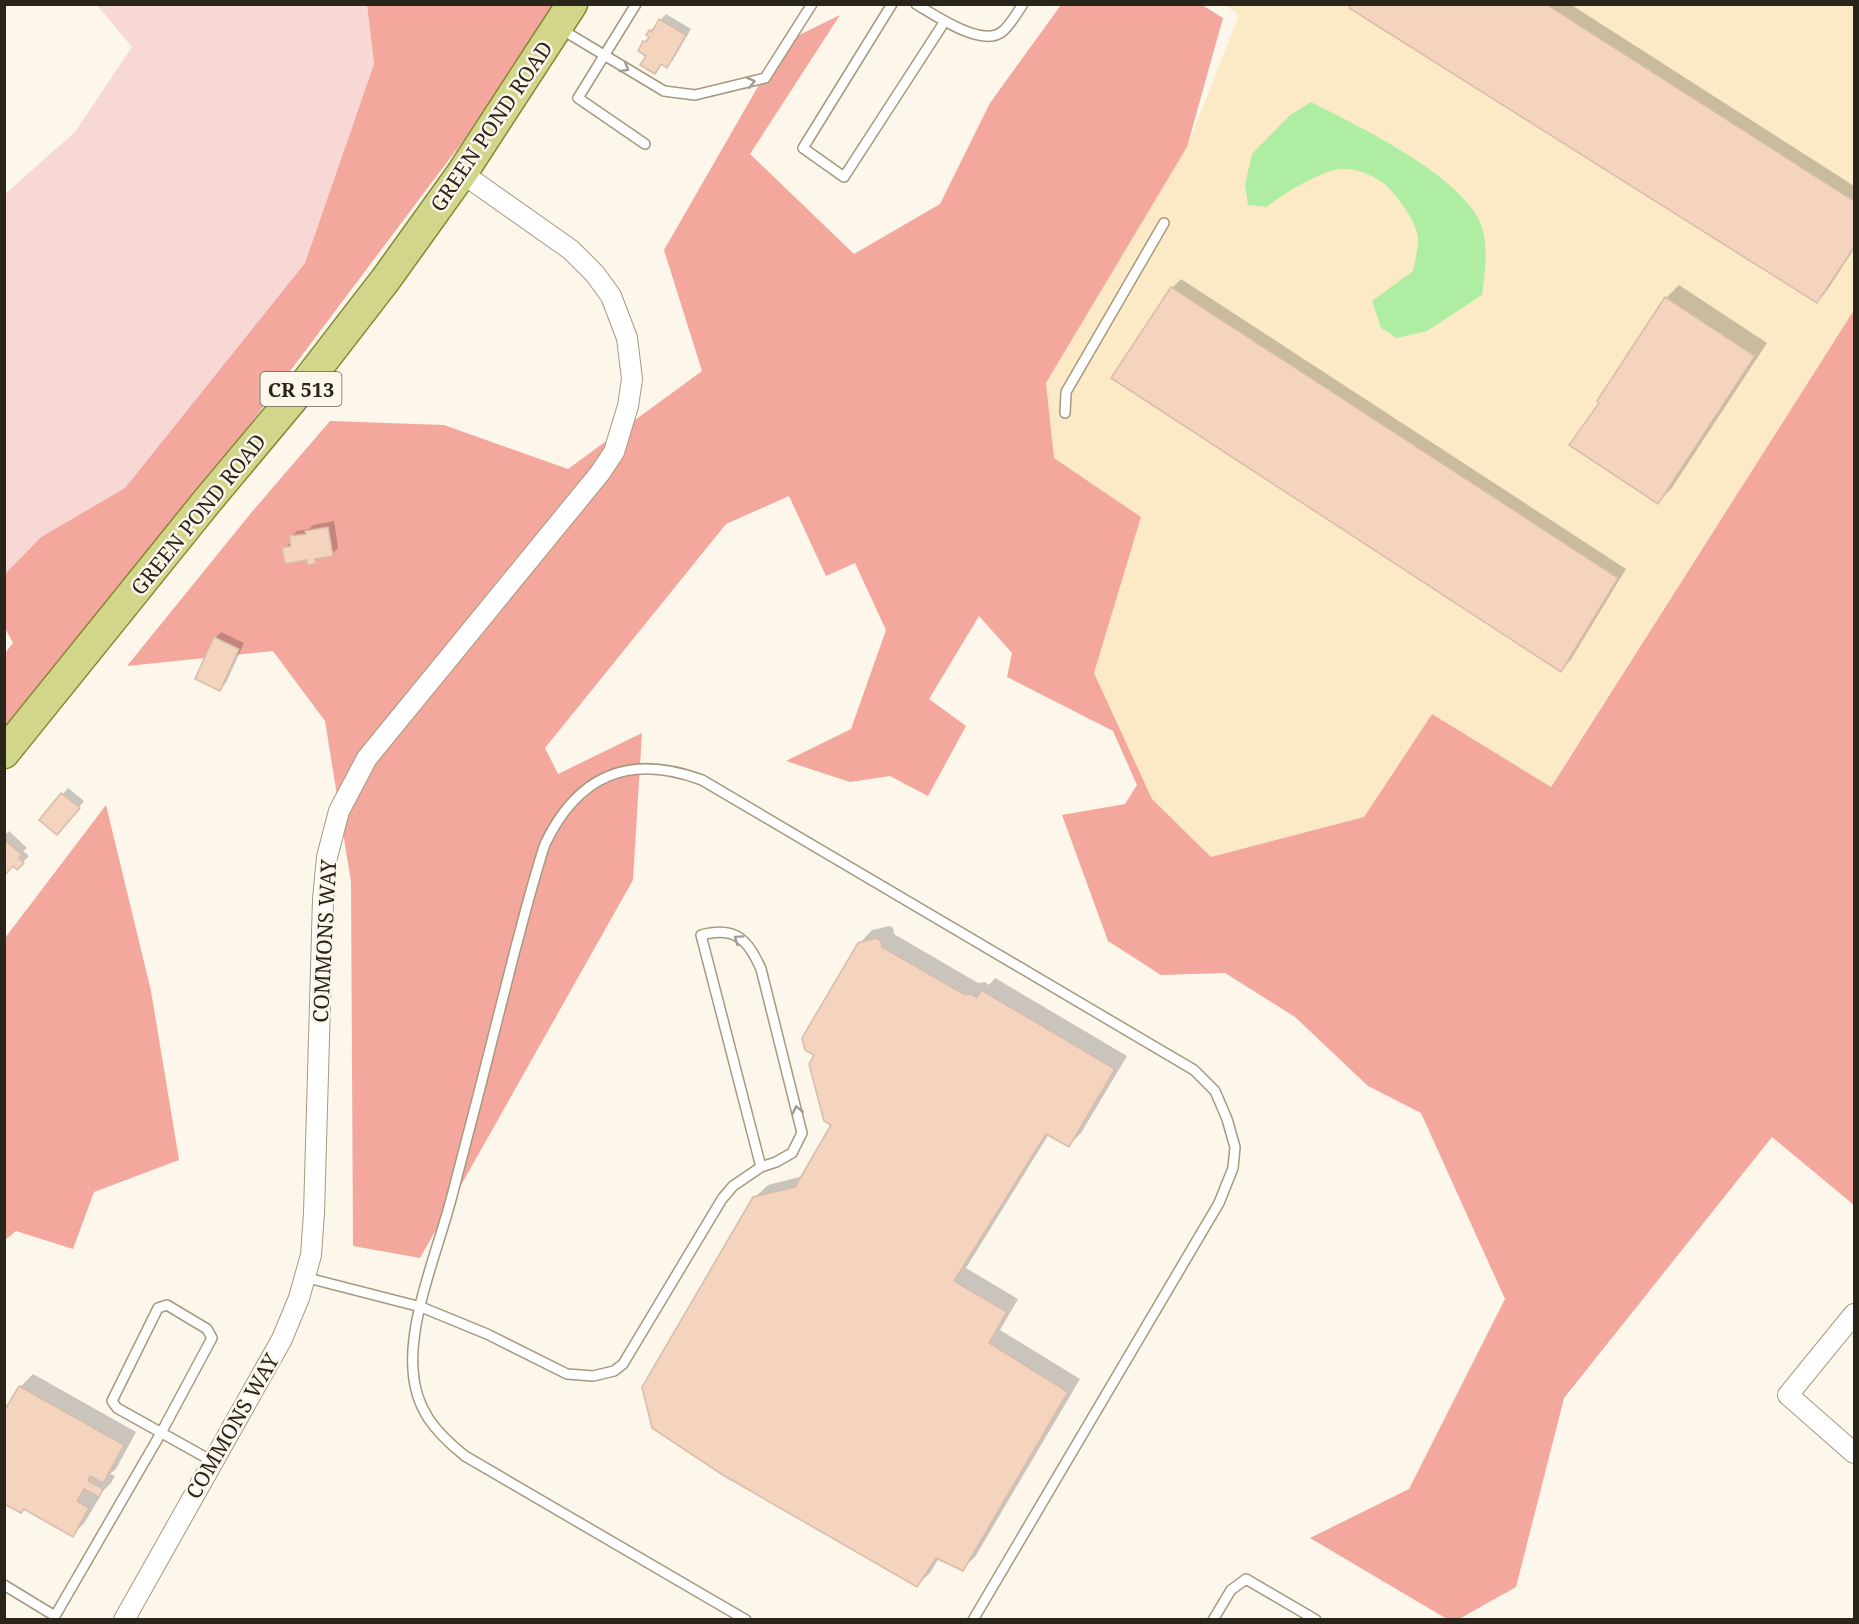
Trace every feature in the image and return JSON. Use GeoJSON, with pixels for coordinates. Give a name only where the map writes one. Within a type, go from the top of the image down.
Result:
{"type":"FeatureCollection","features":[{"type":"Feature","properties":{"kind":"main road","name":"GREEN POND ROAD"},"geometry":{"type":"LineString","coordinates":[[4,753],[208,500],[305,384],[386,279],[462,172],[565,16]]}},
{"type":"Feature","properties":{"kind":"street","name":"COMMONS WAY"},"geometry":{"type":"LineString","coordinates":[[124,1620],[282,1339],[299,1298],[311,1255],[323,899],[327,857],[339,811],[367,758],[600,473],[614,452],[628,406],[632,379],[627,338],[611,296],[596,273],[571,250],[462,172]]}},
{"type":"Feature","properties":{"kind":"street"},"geometry":{"type":"LineString","coordinates":[[1854,1314],[1788,1395],[1854,1453]]}},
{"type":"Feature","properties":{"kind":"lane"},"geometry":{"type":"LineString","coordinates":[[636,4],[578,98],[645,144]]}},
{"type":"Feature","properties":{"kind":"lane"},"geometry":{"type":"LineString","coordinates":[[565,16],[604,56],[664,91],[694,95],[765,78],[812,4]]}},
{"type":"Feature","properties":{"kind":"lane"},"geometry":{"type":"LineString","coordinates":[[892,4],[803,148],[844,177],[945,21]]}},
{"type":"Feature","properties":{"kind":"lane"},"geometry":{"type":"LineString","coordinates":[[916,4],[945,21],[983,37],[1001,33],[1023,4]]}},
{"type":"Feature","properties":{"kind":"lane"},"geometry":{"type":"LineString","coordinates":[[1065,413],[1066,392],[1164,223]]}},
{"type":"Feature","properties":{"kind":"lane"},"geometry":{"type":"LineString","coordinates":[[746,1620],[465,1456],[442,1437],[423,1410],[412,1369],[425,1285],[447,1216],[538,865],[552,828],[564,810],[580,793],[612,775],[639,768],[662,768],[702,780],[1194,1070],[1215,1091],[1227,1119],[1235,1147],[1233,1168],[1219,1203],[973,1620]]}},
{"type":"Feature","properties":{"kind":"lane"},"geometry":{"type":"LineString","coordinates":[[304,1277],[421,1306],[487,1334],[567,1374],[593,1376],[614,1371],[623,1364],[722,1199],[733,1185],[761,1167],[792,1153],[802,1133],[764,980],[753,952],[739,937],[722,932],[701,935],[761,1167]]}},
{"type":"Feature","properties":{"kind":"lane"},"geometry":{"type":"LineString","coordinates":[[4,1586],[59,1618],[161,1433],[212,1338],[207,1329],[167,1305],[158,1308],[112,1401],[117,1408],[161,1433],[212,1461]]}},
{"type":"Feature","properties":{"kind":"lane"},"geometry":{"type":"LineString","coordinates":[[1213,1620],[1231,1590],[1246,1579],[1316,1620]]}},
{"type":"Feature","properties":{"kind":"shaded area"},"geometry":{"type":"Polygon","coordinates":[[[97,5],[367,5],[374,64],[305,263],[125,488],[41,537],[5,574],[5,194],[75,132],[132,47],[97,5]]]}},
{"type":"Feature","properties":{"kind":"shaded area"},"geometry":{"type":"Polygon","coordinates":[[[367,5],[556,5],[463,141],[187,508],[5,734],[5,653],[13,643],[5,628],[5,574],[41,537],[125,488],[305,263],[374,64],[367,5]]]}},
{"type":"Feature","properties":{"kind":"shaded area"},"geometry":{"type":"Polygon","coordinates":[[[1061,5],[1202,5],[1223,18],[1187,147],[1046,383],[1054,458],[1141,517],[1094,673],[1152,799],[1211,857],[1364,817],[1432,714],[1551,787],[1854,310],[1854,1205],[1772,1137],[1564,1398],[1516,1587],[1459,1619],[1447,1619],[1310,1538],[1409,1489],[1505,1299],[1421,1113],[1368,1086],[1295,1017],[1225,973],[1161,975],[1108,941],[1062,815],[1125,804],[1137,785],[1113,731],[1007,677],[1012,653],[979,616],[929,699],[966,726],[928,796],[890,776],[850,782],[786,761],[851,729],[886,630],[855,563],[826,576],[789,496],[726,524],[545,748],[558,774],[642,733],[633,880],[420,1258],[353,1246],[351,882],[325,721],[273,651],[127,666],[251,513],[330,421],[444,425],[568,469],[702,371],[664,250],[783,43],[840,15],[750,154],[854,254],[940,204],[990,103],[1061,5]]]}},
{"type":"Feature","properties":{"kind":"shaded area"},"geometry":{"type":"Polygon","coordinates":[[[1225,5],[1854,5],[1854,310],[1550,787],[1432,714],[1364,817],[1211,857],[1152,799],[1094,673],[1141,517],[1054,458],[1046,383],[1187,147],[1239,15],[1225,5]]]}},
{"type":"Feature","properties":{"kind":"shaded area"},"geometry":{"type":"Polygon","coordinates":[[[1311,102],[1410,156],[1458,193],[1474,212],[1485,239],[1486,255],[1482,295],[1427,331],[1397,338],[1381,328],[1372,301],[1413,271],[1418,239],[1414,225],[1399,200],[1382,182],[1367,174],[1344,169],[1330,171],[1301,185],[1266,207],[1248,205],[1245,184],[1252,154],[1290,115],[1311,102]]]}},
{"type":"Feature","properties":{"kind":"shaded area"},"geometry":{"type":"Polygon","coordinates":[[[106,805],[151,991],[179,1160],[94,1192],[73,1249],[16,1231],[5,1240],[5,938],[106,805]]]}},
{"type":"Feature","properties":{"kind":"building"},"geometry":{"type":"Polygon","coordinates":[[[1351,4],[1546,4],[1854,201],[1854,247],[1817,303],[1349,8],[1351,4]]]}},
{"type":"Feature","properties":{"kind":"building"},"geometry":{"type":"Polygon","coordinates":[[[659,19],[686,35],[667,68],[661,64],[655,74],[640,65],[646,56],[638,51],[643,41],[646,42],[649,37],[646,35],[649,30],[652,32],[659,19]]]}},
{"type":"Feature","properties":{"kind":"building"},"geometry":{"type":"Polygon","coordinates":[[[1171,287],[1618,578],[1561,672],[1111,378],[1171,287]]]}},
{"type":"Feature","properties":{"kind":"building"},"geometry":{"type":"Polygon","coordinates":[[[1665,297],[1755,356],[1658,504],[1569,445],[1599,403],[1597,401],[1665,297]]]}},
{"type":"Feature","properties":{"kind":"building"},"geometry":{"type":"Polygon","coordinates":[[[328,527],[333,556],[315,559],[316,563],[307,565],[307,560],[285,564],[282,548],[291,546],[289,536],[306,534],[305,531],[328,527]]]}},
{"type":"Feature","properties":{"kind":"building"},"geometry":{"type":"Polygon","coordinates":[[[214,637],[239,649],[220,691],[195,679],[214,637]]]}},
{"type":"Feature","properties":{"kind":"building"},"geometry":{"type":"Polygon","coordinates":[[[61,793],[80,808],[57,835],[39,820],[61,793]]]}},
{"type":"Feature","properties":{"kind":"building"},"geometry":{"type":"Polygon","coordinates":[[[4,839],[22,855],[19,858],[24,863],[17,870],[13,866],[4,876],[4,839]]]}},
{"type":"Feature","properties":{"kind":"building"},"geometry":{"type":"Polygon","coordinates":[[[876,938],[881,941],[882,947],[965,995],[971,994],[977,998],[981,990],[1115,1069],[1069,1147],[1046,1134],[954,1281],[1007,1312],[989,1343],[1068,1392],[963,1571],[936,1558],[917,1587],[723,1475],[652,1428],[642,1387],[753,1197],[795,1187],[831,1125],[824,1121],[809,1064],[814,1055],[805,1050],[802,1038],[858,943],[876,938]]]}},
{"type":"Feature","properties":{"kind":"building"},"geometry":{"type":"Polygon","coordinates":[[[19,1386],[124,1445],[103,1483],[90,1476],[88,1481],[103,1489],[99,1497],[84,1489],[77,1501],[89,1508],[73,1537],[24,1509],[21,1513],[4,1504],[4,1411],[19,1386]]]}}]}
